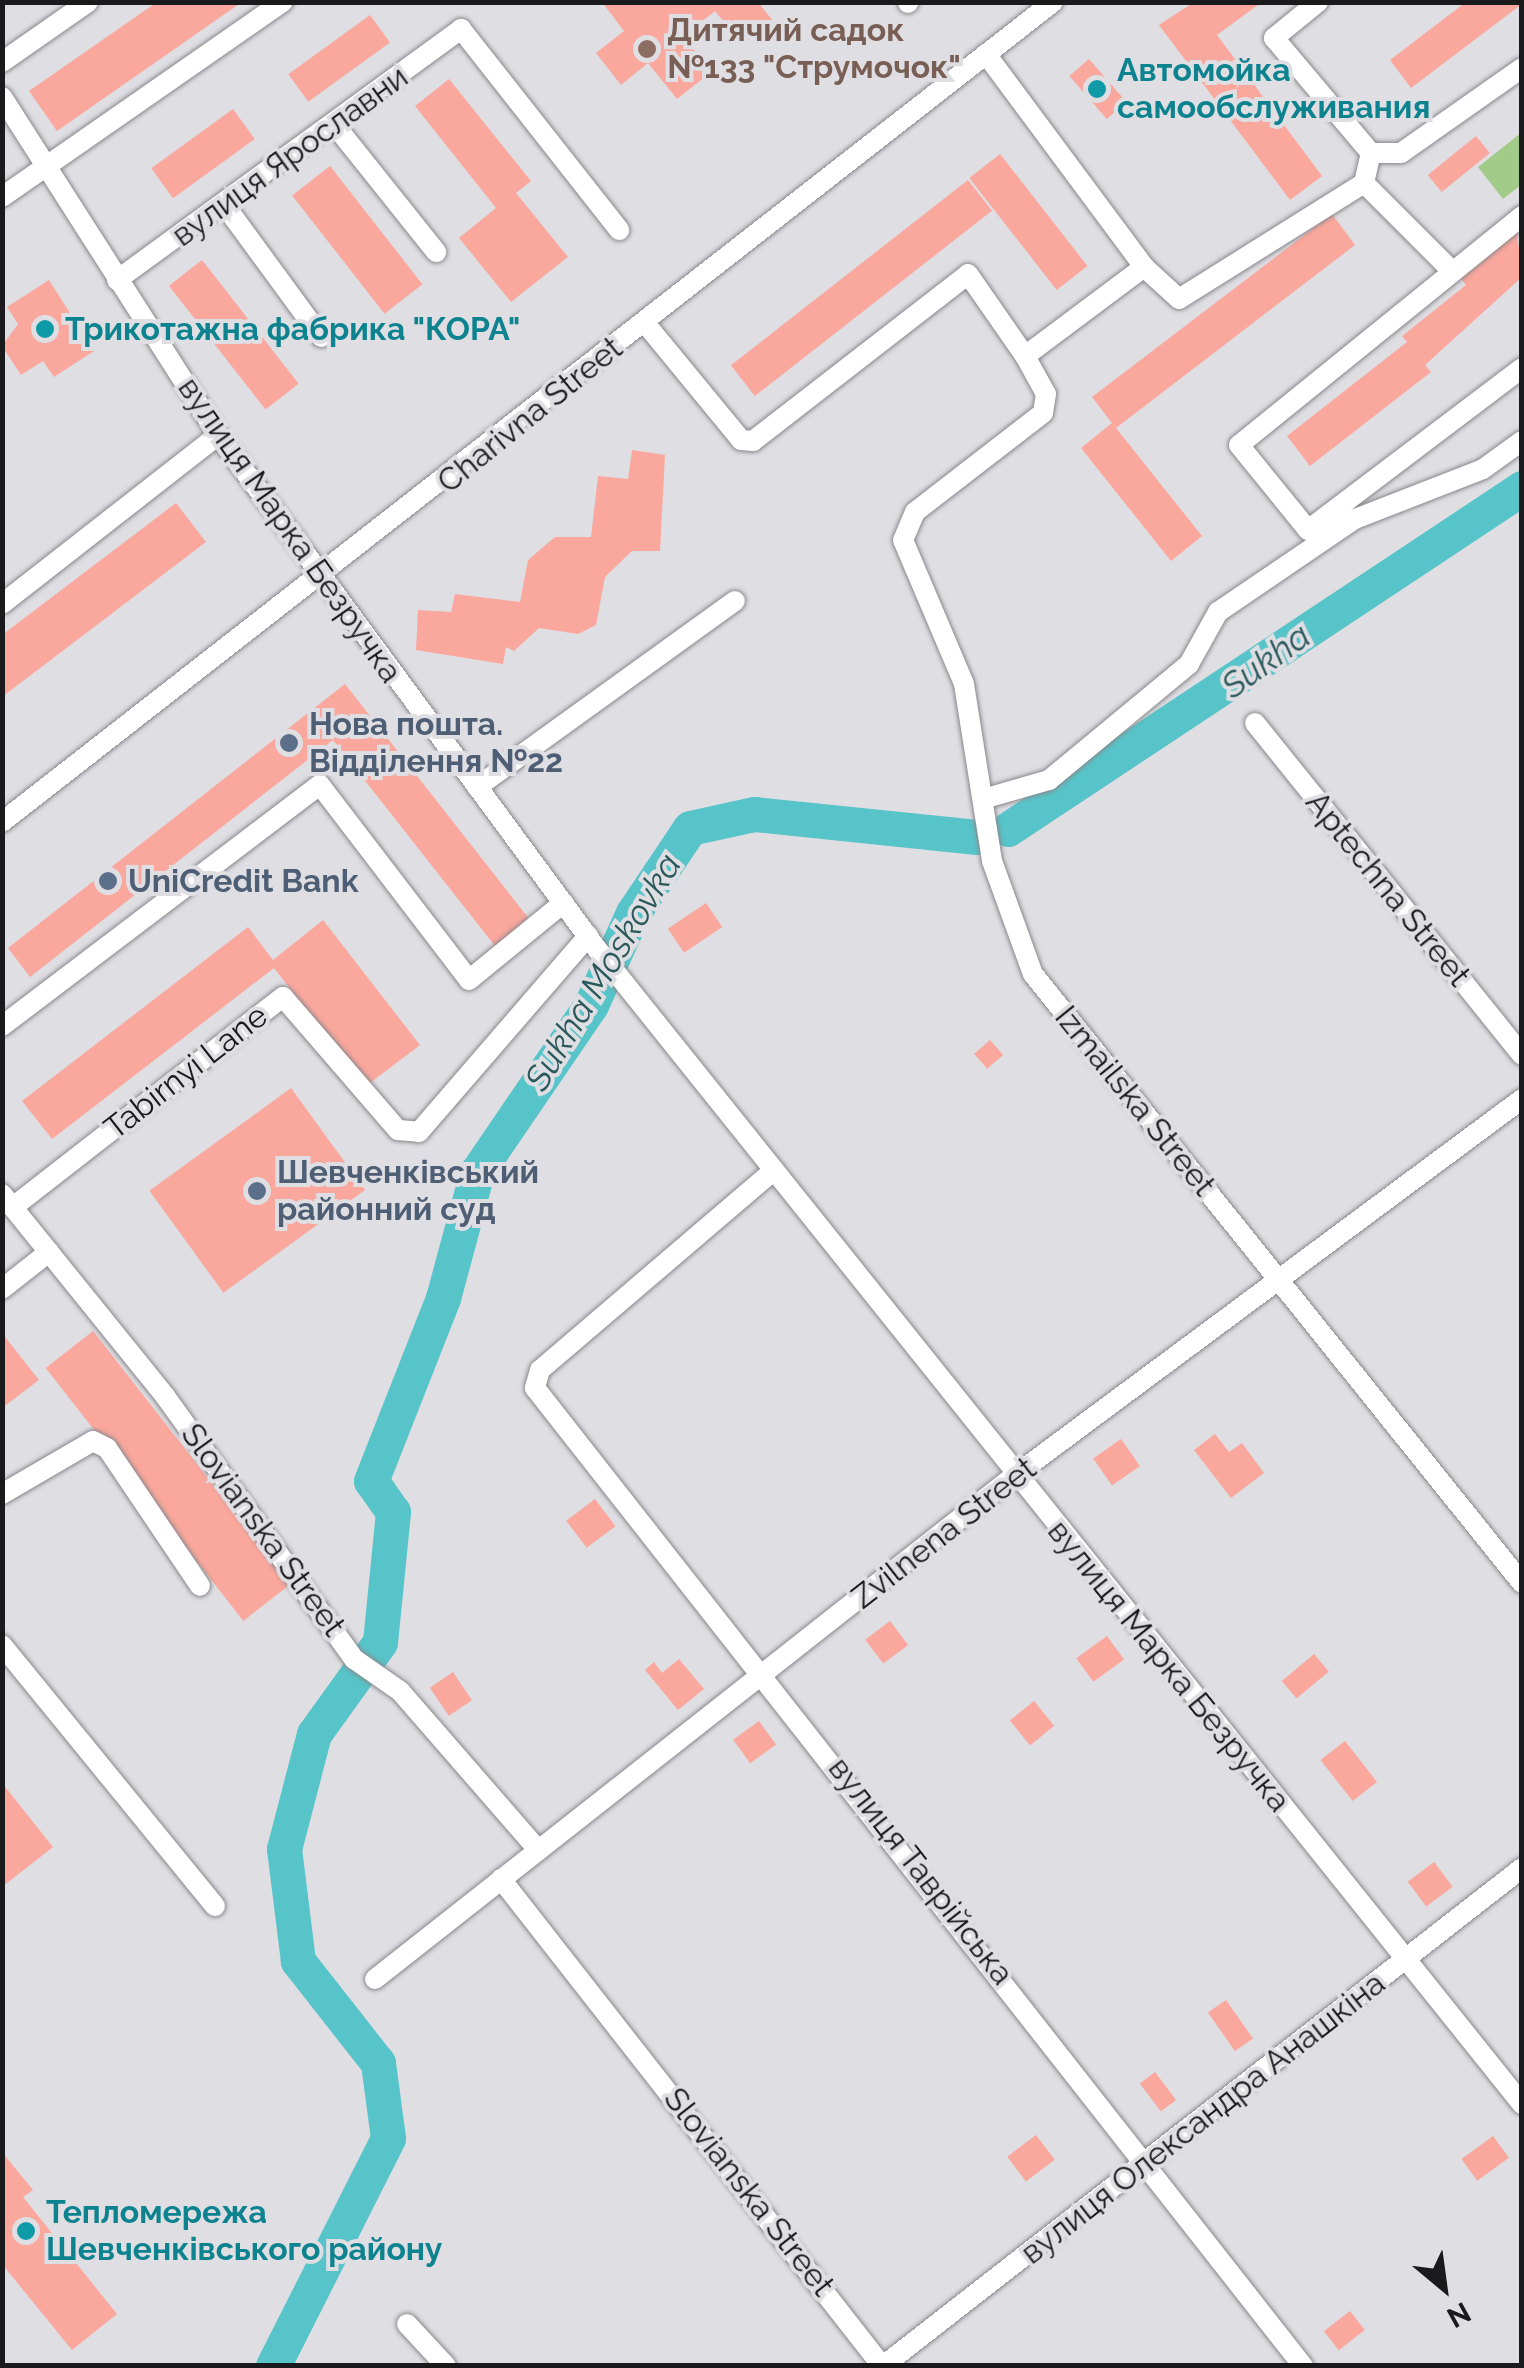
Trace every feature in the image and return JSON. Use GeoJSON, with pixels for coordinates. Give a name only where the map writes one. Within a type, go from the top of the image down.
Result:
{"type":"FeatureCollection","features":[{"type":"Feature","properties":{"kind":"street"},"geometry":{"type":"LineString","coordinates":[[2,62],[88,2]]}},
{"type":"Feature","properties":{"kind":"street"},"geometry":{"type":"LineString","coordinates":[[2,196],[283,2]]}},
{"type":"Feature","properties":{"kind":"street","name":"Charivna Street"},"geometry":{"type":"LineString","coordinates":[[2,822],[322,580],[1053,2]]}},
{"type":"Feature","properties":{"kind":"street"},"geometry":{"type":"LineString","coordinates":[[1318,2],[1274,38],[1371,152],[1401,153],[1522,68]]}},
{"type":"Feature","properties":{"kind":"street","name":"вулиця Ярославни"},"geometry":{"type":"LineString","coordinates":[[117,280],[226,207],[460,29],[619,230]]}},
{"type":"Feature","properties":{"kind":"street"},"geometry":{"type":"LineString","coordinates":[[986,54],[1164,293],[1192,297],[1364,183],[1371,152]]}},
{"type":"Feature","properties":{"kind":"street","name":"вулиця Марка Безручка"},"geometry":{"type":"LineString","coordinates":[[2,97],[218,435],[592,942],[1014,1476],[1522,2104]]}},
{"type":"Feature","properties":{"kind":"street"},"geometry":{"type":"LineString","coordinates":[[334,124],[436,252]]}},
{"type":"Feature","properties":{"kind":"street"},"geometry":{"type":"LineString","coordinates":[[1364,183],[1452,270]]}},
{"type":"Feature","properties":{"kind":"street"},"geometry":{"type":"LineString","coordinates":[[226,207],[321,337]]}},
{"type":"Feature","properties":{"kind":"street"},"geometry":{"type":"LineString","coordinates":[[1313,537],[1245,460],[1246,431],[1522,216]]}},
{"type":"Feature","properties":{"kind":"street"},"geometry":{"type":"LineString","coordinates":[[645,323],[741,440],[968,274],[1026,356],[1144,267]]}},
{"type":"Feature","properties":{"kind":"street","name":"Izmailska Street"},"geometry":{"type":"LineString","coordinates":[[1026,356],[1046,394],[1043,412],[915,512],[903,540],[964,684],[992,861],[1033,974],[1522,1583]]}},
{"type":"Feature","properties":{"kind":"street"},"geometry":{"type":"LineString","coordinates":[[983,799],[1049,780],[1189,664],[1218,612],[1522,368]]}},
{"type":"Feature","properties":{"kind":"street"},"geometry":{"type":"LineString","coordinates":[[2,604],[218,435]]}},
{"type":"Feature","properties":{"kind":"street"},"geometry":{"type":"LineString","coordinates":[[1313,537],[1371,510],[1483,469],[1522,441]]}},
{"type":"Feature","properties":{"kind":"street"},"geometry":{"type":"LineString","coordinates":[[476,788],[735,601]]}},
{"type":"Feature","properties":{"kind":"street","name":"Aptechna Street"},"geometry":{"type":"LineString","coordinates":[[1255,723],[1522,1056]]}},
{"type":"Feature","properties":{"kind":"street"},"geometry":{"type":"LineString","coordinates":[[2,1026],[320,784],[468,980],[563,903]]}},
{"type":"Feature","properties":{"kind":"street","name":"Tabirnyi Lane"},"geometry":{"type":"LineString","coordinates":[[8,1200],[283,997],[398,1130],[419,1132],[592,942]]}},
{"type":"Feature","properties":{"kind":"street","name":"Zvilnena Street"},"geometry":{"type":"LineString","coordinates":[[375,1979],[1014,1476],[1522,1099]]}},
{"type":"Feature","properties":{"kind":"street","name":"вулиця Таврійська"},"geometry":{"type":"LineString","coordinates":[[772,1172],[533,1382],[1148,2159],[1302,2366]]}},
{"type":"Feature","properties":{"kind":"street","name":"Slovianska Street"},"geometry":{"type":"LineString","coordinates":[[8,1200],[354,1659],[400,1691],[538,1850]]}},
{"type":"Feature","properties":{"kind":"street"},"geometry":{"type":"LineString","coordinates":[[2,1288],[48,1252]]}},
{"type":"Feature","properties":{"kind":"street"},"geometry":{"type":"LineString","coordinates":[[2,1494],[93,1441],[107,1448],[200,1586]]}},
{"type":"Feature","properties":{"kind":"street"},"geometry":{"type":"LineString","coordinates":[[2,1645],[215,1906]]}},
{"type":"Feature","properties":{"kind":"street","name":"вулиця Олександра Анашкіна"},"geometry":{"type":"LineString","coordinates":[[882,2366],[1522,1868]]}},
{"type":"Feature","properties":{"kind":"street","name":"Slovianska Street"},"geometry":{"type":"LineString","coordinates":[[501,1878],[882,2366]]}},
{"type":"Feature","properties":{"kind":"street"},"geometry":{"type":"LineString","coordinates":[[407,2324],[446,2366]]}},
{"type":"Feature","properties":{"kind":"green space"},"geometry":{"type":"Polygon","coordinates":[[[1521,133],[1521,185],[1503,199],[1478,167],[1521,133]]]}},
{"type":"Feature","properties":{"kind":"building"},"geometry":{"type":"Polygon","coordinates":[[[157,2],[242,2],[57,131],[29,91],[157,2]]]}},
{"type":"Feature","properties":{"kind":"building","name":"Дитячий садок №133 \"Струмочок\""},"geometry":{"type":"Polygon","coordinates":[[[602,2],[758,2],[773,21],[742,45],[715,11],[683,36],[711,72],[677,99],[648,63],[621,85],[596,53],[624,31],[602,2]]]}},
{"type":"Feature","properties":{"kind":"building"},"geometry":{"type":"Polygon","coordinates":[[[1194,2],[1262,2],[1217,35],[1322,176],[1290,200],[1159,25],[1194,2]]]}},
{"type":"Feature","properties":{"kind":"building"},"geometry":{"type":"Polygon","coordinates":[[[1466,2],[1522,4],[1411,88],[1390,60],[1466,2]]]}},
{"type":"Feature","properties":{"kind":"building"},"geometry":{"type":"Polygon","coordinates":[[[370,15],[390,43],[308,102],[288,74],[370,15]]]}},
{"type":"Feature","properties":{"kind":"building","name":"Автомойка самообслуживания"},"geometry":{"type":"Polygon","coordinates":[[[1089,59],[1126,102],[1107,119],[1069,76],[1089,59]]]}},
{"type":"Feature","properties":{"kind":"building"},"geometry":{"type":"Polygon","coordinates":[[[449,79],[531,181],[516,193],[568,257],[511,302],[459,238],[496,208],[415,106],[449,79]]]}},
{"type":"Feature","properties":{"kind":"building"},"geometry":{"type":"Polygon","coordinates":[[[233,109],[255,139],[173,198],[151,168],[233,109]]]}},
{"type":"Feature","properties":{"kind":"building"},"geometry":{"type":"Polygon","coordinates":[[[1476,136],[1490,153],[1442,192],[1428,175],[1476,136]]]}},
{"type":"Feature","properties":{"kind":"building"},"geometry":{"type":"Polygon","coordinates":[[[1000,154],[1087,266],[1057,290],[969,178],[1000,154]]]}},
{"type":"Feature","properties":{"kind":"building"},"geometry":{"type":"Polygon","coordinates":[[[330,166],[422,284],[385,314],[292,196],[330,166]]]}},
{"type":"Feature","properties":{"kind":"building"},"geometry":{"type":"Polygon","coordinates":[[[968,180],[992,211],[755,396],[731,365],[968,180]]]}},
{"type":"Feature","properties":{"kind":"building"},"geometry":{"type":"Polygon","coordinates":[[[1332,214],[1355,245],[1116,428],[1202,536],[1171,561],[1081,448],[1112,423],[1092,397],[1332,214]]]}},
{"type":"Feature","properties":{"kind":"building"},"geometry":{"type":"Polygon","coordinates":[[[1517,231],[1522,277],[1425,365],[1431,372],[1310,466],[1287,436],[1407,342],[1402,336],[1466,285],[1459,276],[1517,231]]]}},
{"type":"Feature","properties":{"kind":"building"},"geometry":{"type":"Polygon","coordinates":[[[202,260],[299,384],[266,410],[169,286],[202,260]]]}},
{"type":"Feature","properties":{"kind":"building","name":"Трикотажна фабрика \"КОРА\""},"geometry":{"type":"Polygon","coordinates":[[[49,280],[94,351],[54,377],[43,361],[21,375],[2,346],[18,324],[7,307],[49,280]]]}},
{"type":"Feature","properties":{"kind":"building"},"geometry":{"type":"Polygon","coordinates":[[[632,450],[665,455],[660,551],[632,551],[605,577],[596,625],[578,634],[539,628],[514,651],[506,647],[503,664],[416,650],[418,610],[451,612],[455,594],[520,602],[528,560],[555,537],[591,537],[598,476],[628,479],[632,450]]]}},
{"type":"Feature","properties":{"kind":"building"},"geometry":{"type":"Polygon","coordinates":[[[176,503],[206,542],[2,697],[2,635],[176,503]]]}},
{"type":"Feature","properties":{"kind":"building"},"geometry":{"type":"Polygon","coordinates":[[[345,684],[530,920],[495,946],[333,740],[30,977],[8,948],[345,684]]]}},
{"type":"Feature","properties":{"kind":"building"},"geometry":{"type":"Polygon","coordinates":[[[706,903],[722,927],[684,953],[668,929],[706,903]]]}},
{"type":"Feature","properties":{"kind":"building"},"geometry":{"type":"Polygon","coordinates":[[[323,920],[420,1045],[366,1086],[274,968],[52,1139],[22,1101],[248,927],[273,960],[323,920]]]}},
{"type":"Feature","properties":{"kind":"building"},"geometry":{"type":"Polygon","coordinates":[[[990,1040],[1003,1055],[987,1069],[974,1054],[990,1040]]]}},
{"type":"Feature","properties":{"kind":"building","name":"Шевченківський районний суд"},"geometry":{"type":"Polygon","coordinates":[[[291,1088],[365,1190],[223,1293],[149,1191],[291,1088]]]}},
{"type":"Feature","properties":{"kind":"building"},"geometry":{"type":"Polygon","coordinates":[[[93,1331],[291,1584],[243,1621],[46,1368],[93,1331]]]}},
{"type":"Feature","properties":{"kind":"building"},"geometry":{"type":"Polygon","coordinates":[[[2,1333],[39,1380],[2,1408],[2,1333]]]}},
{"type":"Feature","properties":{"kind":"building"},"geometry":{"type":"Polygon","coordinates":[[[1215,1434],[1229,1452],[1242,1443],[1264,1473],[1231,1498],[1194,1450],[1215,1434]]]}},
{"type":"Feature","properties":{"kind":"building"},"geometry":{"type":"Polygon","coordinates":[[[1121,1439],[1140,1466],[1112,1486],[1093,1459],[1121,1439]]]}},
{"type":"Feature","properties":{"kind":"building"},"geometry":{"type":"Polygon","coordinates":[[[595,1499],[615,1526],[587,1548],[566,1521],[595,1499]]]}},
{"type":"Feature","properties":{"kind":"building"},"geometry":{"type":"Polygon","coordinates":[[[890,1621],[908,1645],[883,1664],[865,1640],[890,1621]]]}},
{"type":"Feature","properties":{"kind":"building"},"geometry":{"type":"Polygon","coordinates":[[[1107,1636],[1124,1659],[1093,1682],[1076,1658],[1107,1636]]]}},
{"type":"Feature","properties":{"kind":"building"},"geometry":{"type":"Polygon","coordinates":[[[1314,1654],[1329,1672],[1297,1699],[1282,1681],[1314,1654]]]}},
{"type":"Feature","properties":{"kind":"building"},"geometry":{"type":"Polygon","coordinates":[[[679,1659],[704,1689],[678,1710],[645,1670],[654,1662],[662,1673],[679,1659]]]}},
{"type":"Feature","properties":{"kind":"building"},"geometry":{"type":"Polygon","coordinates":[[[453,1672],[472,1700],[449,1716],[430,1688],[453,1672]]]}},
{"type":"Feature","properties":{"kind":"building"},"geometry":{"type":"Polygon","coordinates":[[[1034,1701],[1054,1726],[1030,1745],[1010,1721],[1034,1701]]]}},
{"type":"Feature","properties":{"kind":"building"},"geometry":{"type":"Polygon","coordinates":[[[759,1721],[776,1744],[750,1763],[733,1740],[759,1721]]]}},
{"type":"Feature","properties":{"kind":"building"},"geometry":{"type":"Polygon","coordinates":[[[1345,1741],[1377,1782],[1353,1801],[1321,1760],[1345,1741]]]}},
{"type":"Feature","properties":{"kind":"building"},"geometry":{"type":"Polygon","coordinates":[[[2,1783],[53,1847],[2,1887],[2,1783]]]}},
{"type":"Feature","properties":{"kind":"building"},"geometry":{"type":"Polygon","coordinates":[[[1434,1862],[1453,1887],[1426,1907],[1408,1882],[1434,1862]]]}},
{"type":"Feature","properties":{"kind":"building"},"geometry":{"type":"Polygon","coordinates":[[[1226,2000],[1253,2039],[1235,2051],[1208,2013],[1226,2000]]]}},
{"type":"Feature","properties":{"kind":"building"},"geometry":{"type":"Polygon","coordinates":[[[1155,2072],[1176,2100],[1161,2111],[1140,2083],[1155,2072]]]}},
{"type":"Feature","properties":{"kind":"building"},"geometry":{"type":"Polygon","coordinates":[[[1036,2135],[1055,2160],[1026,2181],[1007,2157],[1036,2135]]]}},
{"type":"Feature","properties":{"kind":"building"},"geometry":{"type":"Polygon","coordinates":[[[1493,2136],[1509,2158],[1477,2181],[1461,2159],[1493,2136]]]}},
{"type":"Feature","properties":{"kind":"building","name":"Тепломережа Шевченківського району"},"geometry":{"type":"Polygon","coordinates":[[[2,2152],[33,2190],[23,2197],[117,2314],[72,2350],[2,2264],[2,2152]]]}},
{"type":"Feature","properties":{"kind":"building"},"geometry":{"type":"Polygon","coordinates":[[[1350,2311],[1365,2330],[1339,2350],[1324,2331],[1350,2311]]]}},
{"type":"Feature","properties":{"kind":"waterway","name":"Sukha"},"geometry":{"type":"LineString","coordinates":[[1008,829],[1522,488]]}},
{"type":"Feature","properties":{"kind":"waterway","name":"Sukha Moskovka"},"geometry":{"type":"LineString","coordinates":[[273,2366],[388,2138],[378,2063],[298,1961],[284,1849],[314,1734],[380,1642],[393,1512],[371,1481],[443,1298],[477,1172],[591,1005],[633,913],[690,828],[754,814],[977,837]]}},
{"type":"Feature","properties":{"kind":"place","name":"Дитячий садок №133 \"Струмочок\""},"geometry":{"type":"Point","coordinates":[647,49]}},
{"type":"Feature","properties":{"kind":"place","name":"Автомойка самообслуживания"},"geometry":{"type":"Point","coordinates":[1097,89]}},
{"type":"Feature","properties":{"kind":"place","name":"Трикотажна фабрика \"КОРА\""},"geometry":{"type":"Point","coordinates":[45,329]}},
{"type":"Feature","properties":{"kind":"place","name":"Нова пошта. Відділення №22"},"geometry":{"type":"Point","coordinates":[289,743]}},
{"type":"Feature","properties":{"kind":"place","name":"UniCredit Bank"},"geometry":{"type":"Point","coordinates":[108,881]}},
{"type":"Feature","properties":{"kind":"place","name":"Шевченківський районний суд"},"geometry":{"type":"Point","coordinates":[257,1191]}},
{"type":"Feature","properties":{"kind":"place","name":"Тепломережа Шевченківського району"},"geometry":{"type":"Point","coordinates":[26,2231]}}]}
